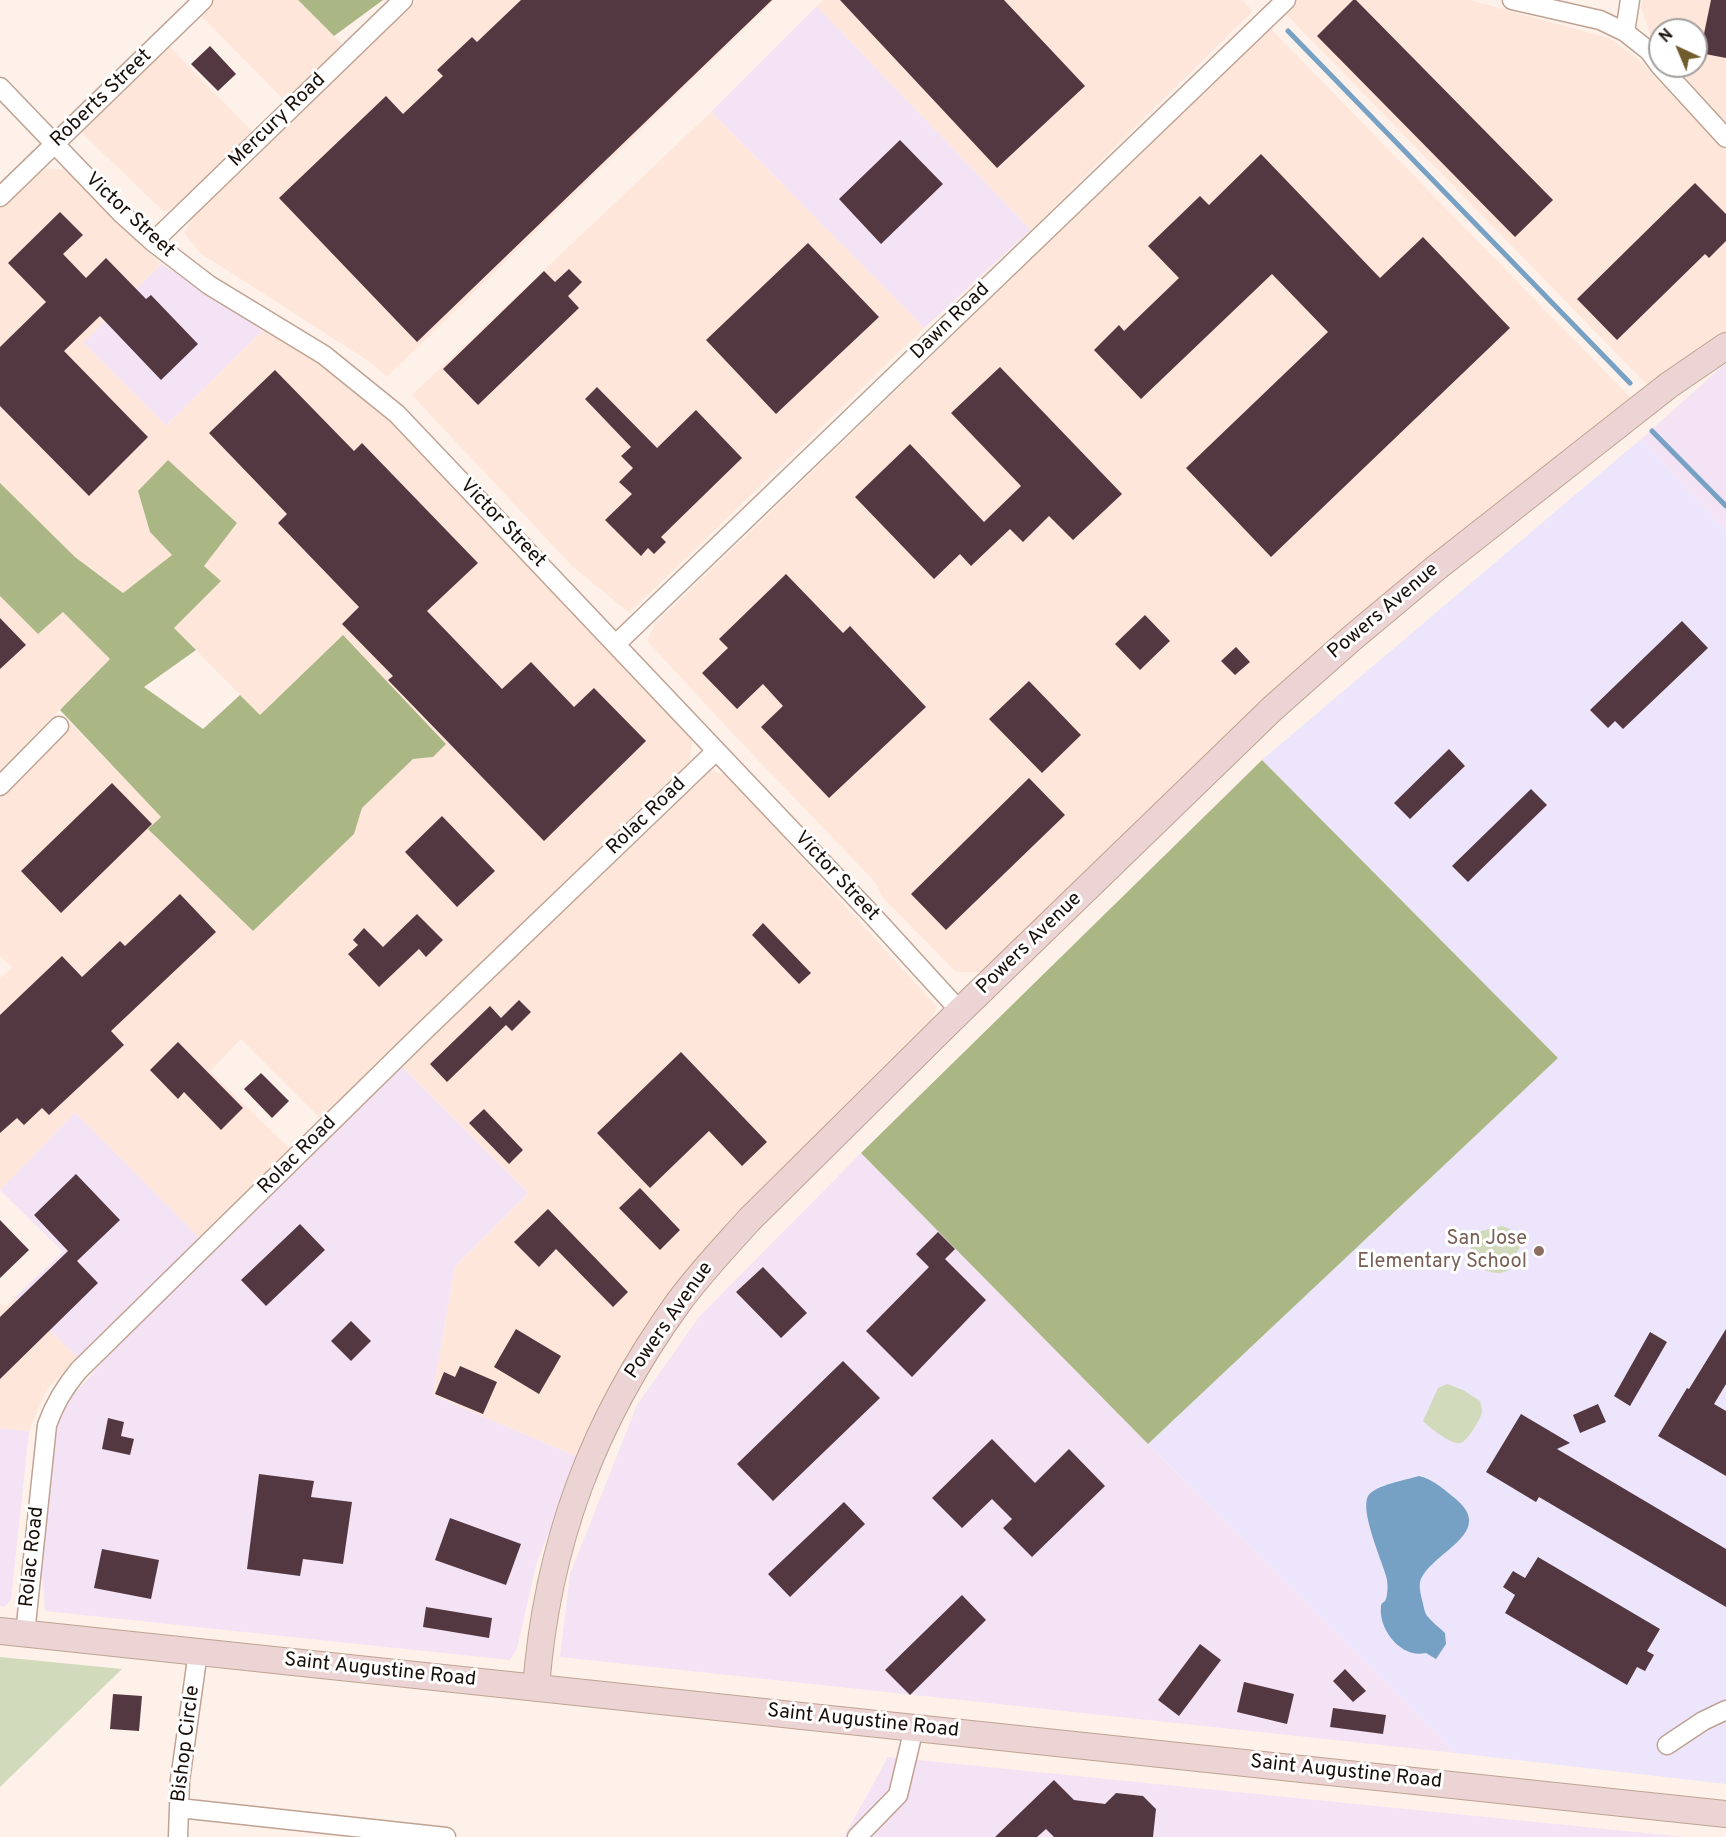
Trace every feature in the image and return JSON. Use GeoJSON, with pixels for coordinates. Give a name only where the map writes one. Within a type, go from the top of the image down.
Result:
{"type":"FeatureCollection","features":[{"type":"Feature","properties":{"kind":"street","name":"Roberts Street"},"geometry":{"type":"LineString","coordinates":[[0,197],[203,0]]}},
{"type":"Feature","properties":{"kind":"street","name":"Mercury Road"},"geometry":{"type":"LineString","coordinates":[[153,242],[403,0]]}},
{"type":"Feature","properties":{"kind":"street","name":"Dawn Road"},"geometry":{"type":"LineString","coordinates":[[616,644],[1286,0]]}},
{"type":"Feature","properties":{"kind":"street"},"geometry":{"type":"LineString","coordinates":[[1512,0],[1600,21],[1625,32],[1648,51]]}},
{"type":"Feature","properties":{"kind":"street"},"geometry":{"type":"LineString","coordinates":[[1625,32],[1630,0]]}},
{"type":"Feature","properties":{"kind":"street"},"geometry":{"type":"LineString","coordinates":[[1671,78],[1726,138]]}},
{"type":"Feature","properties":{"kind":"street","name":"Victor Street"},"geometry":{"type":"LineString","coordinates":[[0,87],[153,242],[209,285],[324,355],[378,397],[426,444],[616,644],[960,1011]]}},
{"type":"Feature","properties":{"kind":"street","name":"Powers Avenue"},"geometry":{"type":"LineString","coordinates":[[536,1688],[545,1607],[556,1554],[584,1470],[621,1391],[679,1301],[717,1255],[749,1220],[960,1011],[1273,708],[1436,568],[1669,385],[1726,346]]}},
{"type":"Feature","properties":{"kind":"street"},"geometry":{"type":"LineString","coordinates":[[0,786],[59,726]]}},
{"type":"Feature","properties":{"kind":"street","name":"Rolac Road"},"geometry":{"type":"LineString","coordinates":[[12,1633],[47,1425],[62,1390],[79,1370],[421,1034],[716,751]]}},
{"type":"Feature","properties":{"kind":"street","name":"Saint Augustine Road"},"geometry":{"type":"LineString","coordinates":[[12,1633],[1726,1814]]}},
{"type":"Feature","properties":{"kind":"street","name":"Bishop Circle"},"geometry":{"type":"LineString","coordinates":[[178,1837],[180,1780],[198,1652]]}},
{"type":"Feature","properties":{"kind":"street"},"geometry":{"type":"LineString","coordinates":[[1666,1745],[1703,1721],[1726,1710]]}},
{"type":"Feature","properties":{"kind":"street"},"geometry":{"type":"LineString","coordinates":[[857,1837],[898,1795],[914,1728]]}},
{"type":"Feature","properties":{"kind":"street"},"geometry":{"type":"LineString","coordinates":[[179,1808],[446,1837]]}},
{"type":"Feature","properties":{"kind":"shaded area"},"geometry":{"type":"Polygon","coordinates":[[[211,0],[298,0],[344,46],[285,101],[198,13],[211,0]]]}},
{"type":"Feature","properties":{"kind":"shaded area"},"geometry":{"type":"Polygon","coordinates":[[[417,0],[774,0],[387,377],[370,362],[200,253],[184,233],[193,217],[417,0]]]}},
{"type":"Feature","properties":{"kind":"shaded area"},"geometry":{"type":"Polygon","coordinates":[[[823,0],[1242,0],[1253,11],[1031,230],[817,6],[823,0]]]}},
{"type":"Feature","properties":{"kind":"shaded area"},"geometry":{"type":"Polygon","coordinates":[[[1299,0],[1470,0],[1609,38],[1636,57],[1648,70],[1648,78],[1656,78],[1726,152],[1726,334],[1650,388],[1285,13],[1299,0]]]}},
{"type":"Feature","properties":{"kind":"shaded area"},"geometry":{"type":"Polygon","coordinates":[[[1642,0],[1726,0],[1726,122],[1686,78],[1708,78],[1708,18],[1648,18],[1648,29],[1641,7],[1642,0]]]}},
{"type":"Feature","properties":{"kind":"shaded area"},"geometry":{"type":"Polygon","coordinates":[[[817,6],[1031,230],[924,328],[711,112],[817,6]]]}},
{"type":"Feature","properties":{"kind":"shaded area"},"geometry":{"type":"Polygon","coordinates":[[[1270,28],[1634,401],[1313,655],[982,972],[956,972],[883,898],[875,882],[647,641],[654,625],[1270,28]]]}},
{"type":"Feature","properties":{"kind":"shaded area"},"geometry":{"type":"Polygon","coordinates":[[[167,44],[253,132],[179,203],[164,212],[79,130],[167,44]]]}},
{"type":"Feature","properties":{"kind":"shaded area"},"geometry":{"type":"Polygon","coordinates":[[[711,112],[924,328],[629,613],[572,566],[412,395],[711,112]]]}},
{"type":"Feature","properties":{"kind":"shaded area"},"geometry":{"type":"Polygon","coordinates":[[[46,168],[68,170],[161,264],[83,343],[166,426],[265,328],[323,363],[386,416],[692,739],[690,761],[322,1120],[241,1039],[210,1071],[291,1150],[200,1238],[75,1112],[0,1190],[0,979],[12,967],[0,956],[0,796],[70,722],[161,817],[149,829],[253,931],[354,834],[362,808],[413,759],[433,757],[260,715],[174,628],[220,581],[204,566],[168,461],[138,491],[150,532],[173,555],[123,593],[75,557],[0,483],[0,209],[32,176],[46,168]]]}},
{"type":"Feature","properties":{"kind":"shaded area"},"geometry":{"type":"Polygon","coordinates":[[[161,264],[265,328],[166,426],[83,343],[161,264]]]}},
{"type":"Feature","properties":{"kind":"shaded area"},"geometry":{"type":"Polygon","coordinates":[[[1726,363],[1726,530],[1641,439],[1726,363]]]}},
{"type":"Feature","properties":{"kind":"shaded area","name":"San Jose Elementary School"},"geometry":{"type":"Polygon","coordinates":[[[1641,439],[1726,530],[1726,1784],[1456,1753],[1148,1444],[1558,1058],[1262,760],[1641,439]]]}},
{"type":"Feature","properties":{"kind":"shaded area"},"geometry":{"type":"Polygon","coordinates":[[[0,596],[38,634],[63,612],[110,659],[0,770],[0,596]]]}},
{"type":"Feature","properties":{"kind":"shaded area"},"geometry":{"type":"Polygon","coordinates":[[[711,771],[726,774],[937,1007],[926,1031],[693,1269],[578,1457],[433,1395],[455,1267],[529,1193],[402,1066],[711,771]]]}},
{"type":"Feature","properties":{"kind":"shaded area"},"geometry":{"type":"Polygon","coordinates":[[[402,1066],[529,1193],[455,1267],[433,1395],[578,1457],[536,1565],[517,1649],[510,1660],[45,1611],[41,1562],[51,1451],[62,1408],[123,1339],[402,1066]]]}},
{"type":"Feature","properties":{"kind":"shaded area"},"geometry":{"type":"Polygon","coordinates":[[[75,1112],[200,1238],[78,1358],[15,1297],[63,1252],[0,1190],[75,1112]]]}},
{"type":"Feature","properties":{"kind":"shaded area"},"geometry":{"type":"Polygon","coordinates":[[[861,1153],[1456,1753],[560,1657],[570,1574],[637,1405],[699,1317],[861,1153]]]}},
{"type":"Feature","properties":{"kind":"shaded area"},"geometry":{"type":"Polygon","coordinates":[[[15,1297],[78,1358],[47,1389],[29,1431],[0,1428],[0,1303],[5,1307],[15,1297]]]}},
{"type":"Feature","properties":{"kind":"shaded area"},"geometry":{"type":"Polygon","coordinates":[[[0,1428],[29,1431],[11,1599],[5,1607],[0,1606],[0,1428]]]}},
{"type":"Feature","properties":{"kind":"shaded area"},"geometry":{"type":"Polygon","coordinates":[[[888,1757],[1685,1837],[844,1837],[888,1757]]]}},
{"type":"Feature","properties":{"kind":"green space"},"geometry":{"type":"Polygon","coordinates":[[[298,0],[383,0],[334,36],[298,0]]]}},
{"type":"Feature","properties":{"kind":"green space"},"geometry":{"type":"Polygon","coordinates":[[[168,460],[237,523],[204,566],[221,581],[174,628],[196,650],[144,687],[203,729],[240,695],[260,715],[343,635],[446,744],[433,757],[413,759],[362,808],[354,834],[253,931],[148,829],[161,817],[60,710],[110,659],[63,612],[38,634],[0,596],[0,483],[75,557],[123,593],[172,555],[150,532],[138,491],[168,460]]]}},
{"type":"Feature","properties":{"kind":"green space"},"geometry":{"type":"Polygon","coordinates":[[[1262,760],[1558,1058],[1148,1444],[861,1153],[1262,760]]]}},
{"type":"Feature","properties":{"kind":"green space"},"geometry":{"type":"Polygon","coordinates":[[[1502,1226],[1515,1233],[1520,1247],[1509,1269],[1505,1272],[1494,1273],[1477,1267],[1469,1261],[1469,1251],[1481,1231],[1502,1226]]]}},
{"type":"Feature","properties":{"kind":"green space"},"geometry":{"type":"Polygon","coordinates":[[[1447,1384],[1463,1390],[1480,1401],[1482,1411],[1477,1424],[1461,1443],[1446,1439],[1423,1421],[1438,1388],[1447,1384]]]}},
{"type":"Feature","properties":{"kind":"green space"},"geometry":{"type":"Polygon","coordinates":[[[0,1657],[122,1669],[0,1787],[0,1657]]]}},
{"type":"Feature","properties":{"kind":"water"},"geometry":{"type":"Polygon","coordinates":[[[1419,1476],[1444,1489],[1457,1500],[1467,1512],[1469,1523],[1457,1543],[1435,1562],[1420,1582],[1426,1613],[1445,1633],[1446,1644],[1436,1659],[1426,1653],[1408,1652],[1400,1647],[1393,1641],[1383,1624],[1381,1606],[1386,1599],[1387,1581],[1369,1524],[1366,1503],[1368,1496],[1377,1489],[1419,1476]]]}},
{"type":"Feature","properties":{"kind":"building"},"geometry":{"type":"Polygon","coordinates":[[[521,0],[772,0],[417,342],[279,198],[386,96],[403,114],[443,76],[437,70],[472,37],[477,42],[521,0]]]}},
{"type":"Feature","properties":{"kind":"building"},"geometry":{"type":"Polygon","coordinates":[[[840,0],[1004,0],[1085,86],[997,168],[840,0]]]}},
{"type":"Feature","properties":{"kind":"building"},"geometry":{"type":"Polygon","coordinates":[[[1353,0],[1356,0],[1553,200],[1515,237],[1317,36],[1353,0]]]}},
{"type":"Feature","properties":{"kind":"building"},"geometry":{"type":"Polygon","coordinates":[[[1711,0],[1726,0],[1726,58],[1708,55],[1707,18],[1711,0]]]}},
{"type":"Feature","properties":{"kind":"building"},"geometry":{"type":"Polygon","coordinates":[[[210,46],[236,74],[218,91],[191,64],[210,46]]]}},
{"type":"Feature","properties":{"kind":"building"},"geometry":{"type":"Polygon","coordinates":[[[900,140],[943,184],[881,244],[839,199],[900,140]]]}},
{"type":"Feature","properties":{"kind":"building"},"geometry":{"type":"Polygon","coordinates":[[[1261,154],[1380,278],[1423,237],[1510,328],[1271,557],[1186,468],[1328,332],[1272,274],[1141,399],[1094,350],[1119,325],[1124,331],[1179,278],[1148,246],[1200,196],[1209,205],[1261,154]]]}},
{"type":"Feature","properties":{"kind":"building"},"geometry":{"type":"Polygon","coordinates":[[[1695,183],[1726,214],[1726,241],[1709,258],[1705,254],[1617,340],[1577,299],[1695,183]]]}},
{"type":"Feature","properties":{"kind":"building"},"geometry":{"type":"Polygon","coordinates":[[[60,212],[83,235],[63,254],[86,278],[106,258],[146,299],[151,295],[198,344],[161,380],[100,316],[64,351],[148,437],[89,496],[0,406],[0,347],[46,302],[8,263],[60,212]]]}},
{"type":"Feature","properties":{"kind":"building"},"geometry":{"type":"Polygon","coordinates":[[[808,243],[879,317],[776,414],[706,340],[808,243]]]}},
{"type":"Feature","properties":{"kind":"building"},"geometry":{"type":"Polygon","coordinates":[[[569,269],[582,282],[568,296],[579,308],[478,405],[443,369],[544,271],[555,282],[569,269]]]}},
{"type":"Feature","properties":{"kind":"building"},"geometry":{"type":"Polygon","coordinates":[[[1000,367],[1122,494],[1073,540],[1049,516],[1023,542],[1010,529],[971,566],[960,554],[934,579],[855,497],[910,444],[984,522],[1021,486],[951,413],[1000,367]]]}},
{"type":"Feature","properties":{"kind":"building"},"geometry":{"type":"Polygon","coordinates":[[[275,370],[354,451],[362,443],[478,563],[427,611],[502,689],[531,662],[574,707],[594,688],[646,741],[544,841],[388,680],[393,676],[342,624],[359,607],[278,523],[287,514],[209,433],[275,370]]]}},
{"type":"Feature","properties":{"kind":"building"},"geometry":{"type":"Polygon","coordinates":[[[597,387],[657,448],[696,410],[742,458],[661,537],[666,542],[654,554],[648,548],[641,556],[605,520],[632,494],[619,482],[633,468],[621,456],[631,447],[585,399],[597,387]]]}},
{"type":"Feature","properties":{"kind":"building"},"geometry":{"type":"Polygon","coordinates":[[[786,574],[843,633],[850,626],[926,707],[829,798],[761,727],[783,706],[763,684],[737,709],[702,673],[728,648],[719,639],[786,574]]]}},
{"type":"Feature","properties":{"kind":"building"},"geometry":{"type":"Polygon","coordinates":[[[1145,615],[1170,641],[1140,670],[1115,644],[1145,615]]]}},
{"type":"Feature","properties":{"kind":"building"},"geometry":{"type":"Polygon","coordinates":[[[0,618],[26,645],[0,669],[0,618]]]}},
{"type":"Feature","properties":{"kind":"building"},"geometry":{"type":"Polygon","coordinates":[[[1682,621],[1708,648],[1623,729],[1615,721],[1608,728],[1590,710],[1682,621]]]}},
{"type":"Feature","properties":{"kind":"building"},"geometry":{"type":"Polygon","coordinates":[[[1236,647],[1250,662],[1235,675],[1221,661],[1236,647]]]}},
{"type":"Feature","properties":{"kind":"building"},"geometry":{"type":"Polygon","coordinates":[[[1029,681],[1081,735],[1042,773],[989,719],[1029,681]]]}},
{"type":"Feature","properties":{"kind":"building"},"geometry":{"type":"Polygon","coordinates":[[[1449,749],[1465,766],[1410,819],[1394,803],[1449,749]]]}},
{"type":"Feature","properties":{"kind":"building"},"geometry":{"type":"Polygon","coordinates":[[[1029,778],[1065,815],[946,930],[911,894],[1029,778]]]}},
{"type":"Feature","properties":{"kind":"building"},"geometry":{"type":"Polygon","coordinates":[[[112,783],[152,824],[61,913],[21,871],[112,783]]]}},
{"type":"Feature","properties":{"kind":"building"},"geometry":{"type":"Polygon","coordinates":[[[1531,789],[1547,805],[1468,882],[1452,866],[1531,789]]]}},
{"type":"Feature","properties":{"kind":"building"},"geometry":{"type":"Polygon","coordinates":[[[442,816],[495,871],[457,907],[405,852],[442,816]]]}},
{"type":"Feature","properties":{"kind":"building"},"geometry":{"type":"Polygon","coordinates":[[[180,894],[216,932],[111,1031],[124,1045],[49,1115],[42,1108],[24,1125],[17,1118],[0,1133],[0,1015],[62,956],[82,977],[120,941],[125,946],[180,894]]]}},
{"type":"Feature","properties":{"kind":"building"},"geometry":{"type":"Polygon","coordinates":[[[417,914],[443,940],[426,957],[419,949],[379,987],[348,954],[358,945],[353,940],[364,928],[383,947],[417,914]]]}},
{"type":"Feature","properties":{"kind":"building"},"geometry":{"type":"Polygon","coordinates":[[[763,923],[811,973],[799,984],[752,935],[763,923]]]}},
{"type":"Feature","properties":{"kind":"building"},"geometry":{"type":"Polygon","coordinates":[[[519,1000],[531,1012],[512,1031],[506,1025],[447,1082],[430,1064],[490,1006],[501,1018],[519,1000]]]}},
{"type":"Feature","properties":{"kind":"building"},"geometry":{"type":"Polygon","coordinates":[[[178,1042],[243,1108],[221,1130],[184,1092],[178,1099],[150,1070],[178,1042]]]}},
{"type":"Feature","properties":{"kind":"building"},"geometry":{"type":"Polygon","coordinates":[[[681,1052],[767,1142],[742,1166],[709,1131],[650,1188],[597,1133],[681,1052]]]}},
{"type":"Feature","properties":{"kind":"building"},"geometry":{"type":"Polygon","coordinates":[[[261,1073],[289,1101],[272,1118],[244,1089],[261,1073]]]}},
{"type":"Feature","properties":{"kind":"building"},"geometry":{"type":"Polygon","coordinates":[[[484,1109],[523,1150],[509,1164],[469,1123],[484,1109]]]}},
{"type":"Feature","properties":{"kind":"building"},"geometry":{"type":"Polygon","coordinates":[[[76,1174],[120,1220],[77,1261],[98,1283],[0,1379],[0,1317],[68,1251],[34,1215],[76,1174]]]}},
{"type":"Feature","properties":{"kind":"building"},"geometry":{"type":"Polygon","coordinates":[[[640,1188],[680,1230],[660,1250],[619,1208],[640,1188]]]}},
{"type":"Feature","properties":{"kind":"building"},"geometry":{"type":"Polygon","coordinates":[[[548,1209],[628,1292],[613,1307],[556,1249],[539,1267],[514,1242],[548,1209]]]}},
{"type":"Feature","properties":{"kind":"building"},"geometry":{"type":"Polygon","coordinates":[[[0,1220],[29,1250],[0,1278],[0,1220]]]}},
{"type":"Feature","properties":{"kind":"building"},"geometry":{"type":"Polygon","coordinates":[[[300,1224],[325,1250],[266,1306],[241,1280],[300,1224]]]}},
{"type":"Feature","properties":{"kind":"building"},"geometry":{"type":"Polygon","coordinates":[[[938,1232],[955,1249],[945,1259],[986,1300],[912,1377],[866,1331],[929,1267],[916,1254],[938,1232]]]}},
{"type":"Feature","properties":{"kind":"building"},"geometry":{"type":"Polygon","coordinates":[[[763,1267],[807,1313],[781,1338],[736,1292],[763,1267]]]}},
{"type":"Feature","properties":{"kind":"building"},"geometry":{"type":"Polygon","coordinates":[[[351,1321],[371,1341],[351,1361],[331,1341],[351,1321]]]}},
{"type":"Feature","properties":{"kind":"building"},"geometry":{"type":"Polygon","coordinates":[[[516,1329],[561,1356],[539,1394],[494,1367],[516,1329]]]}},
{"type":"Feature","properties":{"kind":"building"},"geometry":{"type":"Polygon","coordinates":[[[1726,1329],[1726,1384],[1714,1404],[1726,1411],[1726,1476],[1658,1436],[1726,1329]]]}},
{"type":"Feature","properties":{"kind":"building"},"geometry":{"type":"Polygon","coordinates":[[[1650,1332],[1667,1342],[1630,1406],[1614,1396],[1650,1332]]]}},
{"type":"Feature","properties":{"kind":"building"},"geometry":{"type":"Polygon","coordinates":[[[843,1361],[880,1398],[773,1501],[737,1464],[843,1361]]]}},
{"type":"Feature","properties":{"kind":"building"},"geometry":{"type":"Polygon","coordinates":[[[460,1366],[497,1382],[483,1414],[435,1394],[444,1372],[455,1377],[460,1366]]]}},
{"type":"Feature","properties":{"kind":"building"},"geometry":{"type":"Polygon","coordinates":[[[1598,1404],[1606,1422],[1580,1433],[1573,1415],[1598,1404]]]}},
{"type":"Feature","properties":{"kind":"building"},"geometry":{"type":"Polygon","coordinates":[[[1521,1414],[1570,1443],[1557,1449],[1726,1549],[1726,1607],[1539,1497],[1536,1502],[1486,1472],[1521,1414]]]}},
{"type":"Feature","properties":{"kind":"building"},"geometry":{"type":"Polygon","coordinates":[[[108,1418],[124,1422],[121,1436],[134,1439],[130,1455],[102,1449],[108,1418]]]}},
{"type":"Feature","properties":{"kind":"building"},"geometry":{"type":"Polygon","coordinates":[[[992,1439],[1035,1483],[1069,1449],[1105,1486],[1032,1557],[1003,1528],[1012,1519],[992,1499],[962,1528],[932,1498],[992,1439]]]}},
{"type":"Feature","properties":{"kind":"building"},"geometry":{"type":"Polygon","coordinates":[[[259,1474],[314,1481],[311,1497],[352,1502],[343,1564],[303,1559],[300,1576],[247,1569],[259,1474]]]}},
{"type":"Feature","properties":{"kind":"building"},"geometry":{"type":"Polygon","coordinates":[[[844,1502],[865,1524],[790,1597],[768,1574],[844,1502]]]}},
{"type":"Feature","properties":{"kind":"building"},"geometry":{"type":"Polygon","coordinates":[[[450,1518],[521,1544],[506,1585],[435,1560],[450,1518]]]}},
{"type":"Feature","properties":{"kind":"building"},"geometry":{"type":"Polygon","coordinates":[[[102,1549],[159,1560],[151,1599],[94,1588],[102,1549]]]}},
{"type":"Feature","properties":{"kind":"building"},"geometry":{"type":"Polygon","coordinates":[[[1538,1557],[1660,1629],[1647,1651],[1654,1655],[1645,1671],[1637,1667],[1627,1685],[1505,1613],[1515,1595],[1503,1587],[1513,1571],[1525,1578],[1538,1557]]]}},
{"type":"Feature","properties":{"kind":"building"},"geometry":{"type":"Polygon","coordinates":[[[962,1595],[986,1620],[910,1695],[885,1670],[962,1595]]]}},
{"type":"Feature","properties":{"kind":"building"},"geometry":{"type":"Polygon","coordinates":[[[426,1607],[492,1618],[489,1638],[423,1627],[426,1607]]]}},
{"type":"Feature","properties":{"kind":"building"},"geometry":{"type":"Polygon","coordinates":[[[1200,1644],[1221,1660],[1179,1716],[1158,1700],[1200,1644]]]}},
{"type":"Feature","properties":{"kind":"building"},"geometry":{"type":"Polygon","coordinates":[[[1345,1669],[1366,1691],[1353,1702],[1333,1681],[1345,1669]]]}},
{"type":"Feature","properties":{"kind":"building"},"geometry":{"type":"Polygon","coordinates":[[[1244,1682],[1294,1694],[1287,1724],[1237,1712],[1244,1682]]]}},
{"type":"Feature","properties":{"kind":"building"},"geometry":{"type":"Polygon","coordinates":[[[113,1694],[142,1696],[139,1731],[110,1729],[113,1694]]]}},
{"type":"Feature","properties":{"kind":"building"},"geometry":{"type":"Polygon","coordinates":[[[1333,1708],[1386,1715],[1383,1734],[1330,1727],[1333,1708]]]}},
{"type":"Feature","properties":{"kind":"building"},"geometry":{"type":"Polygon","coordinates":[[[1054,1780],[1074,1800],[1105,1804],[1116,1793],[1143,1796],[1156,1809],[1153,1837],[1054,1837],[1046,1829],[1037,1837],[995,1837],[1054,1780]]]}},
{"type":"Feature","properties":{"kind":"waterway"},"geometry":{"type":"LineString","coordinates":[[1288,31],[1630,383]]}},
{"type":"Feature","properties":{"kind":"waterway"},"geometry":{"type":"LineString","coordinates":[[1652,431],[1726,506]]}},
{"type":"Feature","properties":{"kind":"place","name":"San Jose Elementary School"},"geometry":{"type":"Point","coordinates":[1539,1251]}}]}
